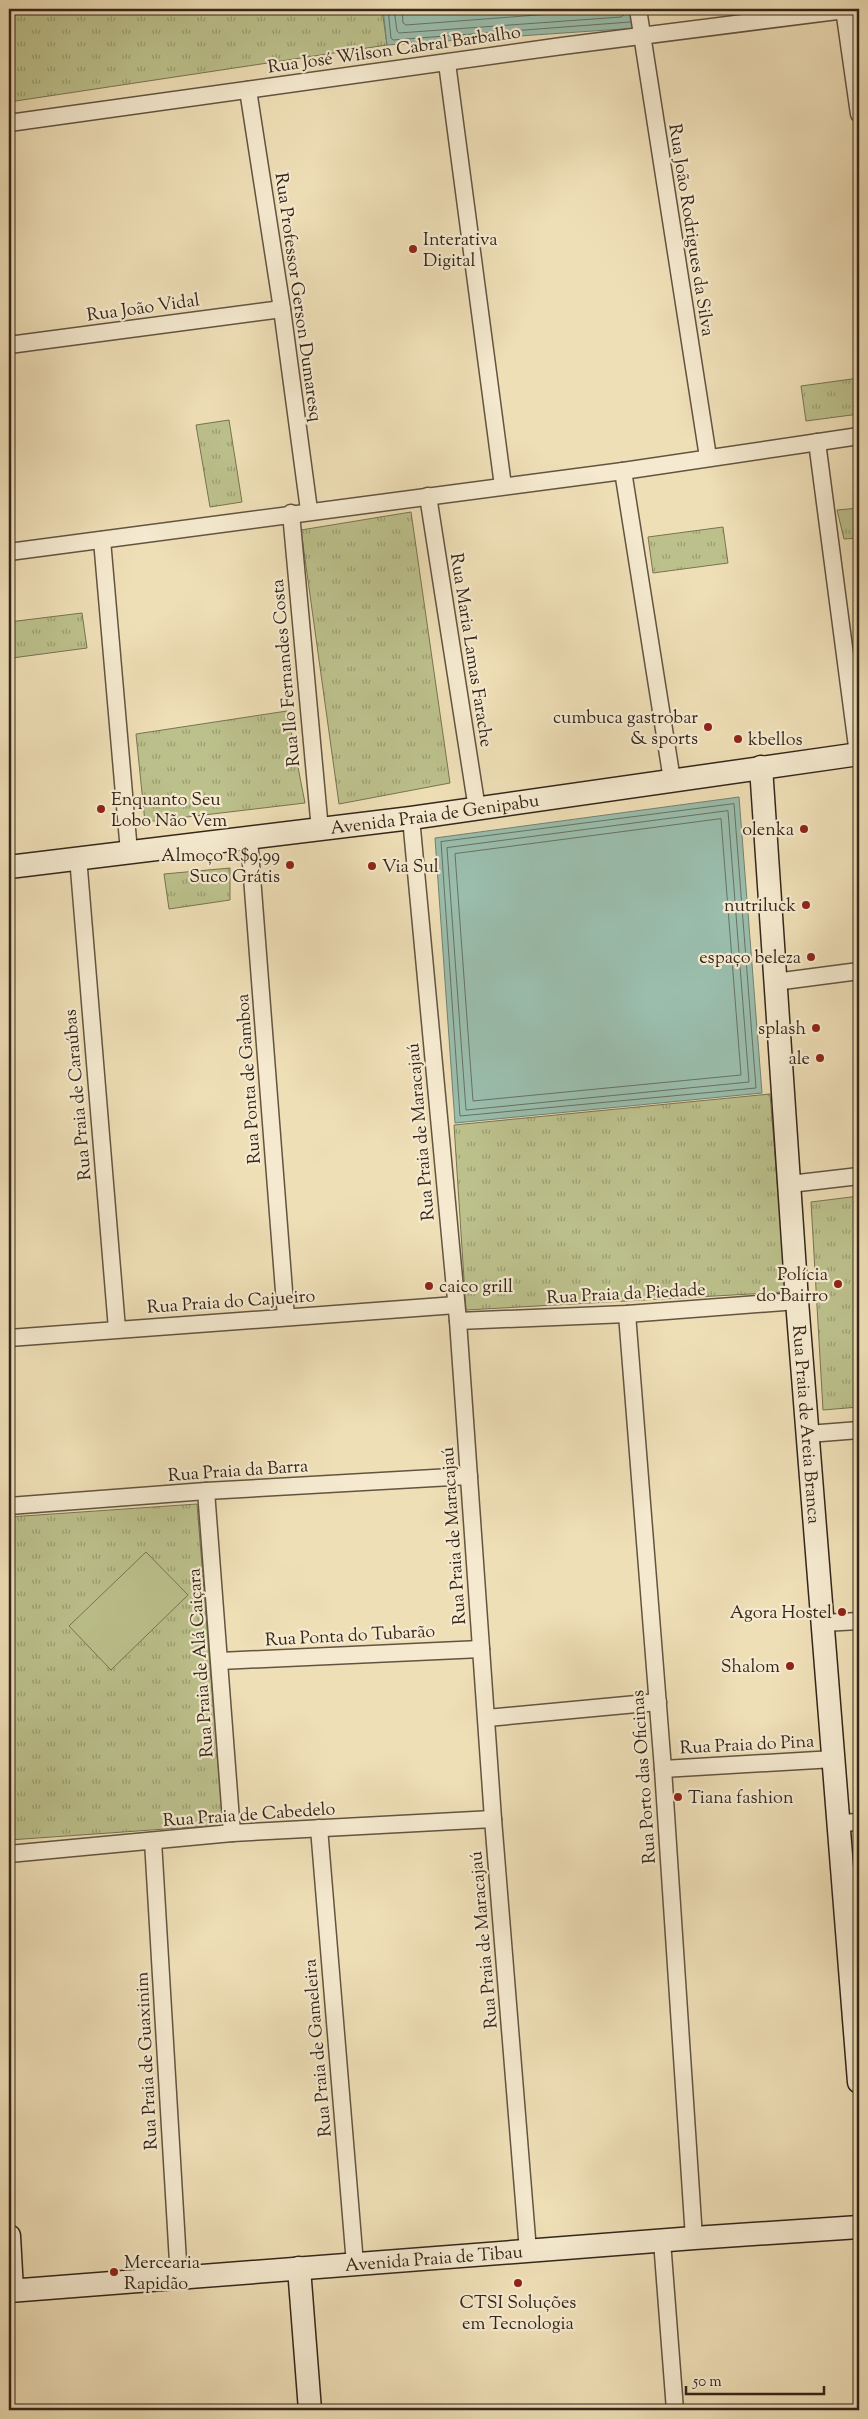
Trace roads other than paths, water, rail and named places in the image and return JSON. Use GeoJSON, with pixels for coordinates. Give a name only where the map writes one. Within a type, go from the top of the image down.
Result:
{"type":"FeatureCollection","features":[{"type":"Feature","properties":{"kind":"main road","name":"Avenida Praia de Genipabu"},"geometry":{"type":"LineString","coordinates":[[9,866],[411,818],[858,754]]}},
{"type":"Feature","properties":{"kind":"main road","name":"Rua Praia de Areia Branca"},"geometry":{"type":"LineString","coordinates":[[761,767],[790,1184],[796,1301],[834,1759],[850,1822],[859,2082]]}},
{"type":"Feature","properties":{"kind":"main road","name":"Avenida Praia de Tibau"},"geometry":{"type":"LineString","coordinates":[[10,2290],[179,2279],[299,2268],[859,2227]]}},
{"type":"Feature","properties":{"kind":"main road"},"geometry":{"type":"LineString","coordinates":[[9,2236],[10,2290]]}},
{"type":"Feature","properties":{"kind":"main road"},"geometry":{"type":"LineString","coordinates":[[299,2268],[310,2410]]}},
{"type":"Feature","properties":{"kind":"street","name":"Rua João Rodrigues da Silva"},"geometry":{"type":"LineString","coordinates":[[638,9],[708,457]]}},
{"type":"Feature","properties":{"kind":"street","name":"Rua José Wilson Cabral Barbalho"},"geometry":{"type":"LineString","coordinates":[[9,123],[845,10]]}},
{"type":"Feature","properties":{"kind":"street"},"geometry":{"type":"LineString","coordinates":[[845,10],[859,114]]}},
{"type":"Feature","properties":{"kind":"street"},"geometry":{"type":"LineString","coordinates":[[447,63],[503,486]]}},
{"type":"Feature","properties":{"kind":"street","name":"Rua Professor Gerson Dumaresq"},"geometry":{"type":"LineString","coordinates":[[248,90],[282,308],[309,510]]}},
{"type":"Feature","properties":{"kind":"street","name":"Rua João Vidal"},"geometry":{"type":"LineString","coordinates":[[9,345],[282,308]]}},
{"type":"Feature","properties":{"kind":"street"},"geometry":{"type":"LineString","coordinates":[[9,552],[309,510],[622,471],[859,436]]}},
{"type":"Feature","properties":{"kind":"street"},"geometry":{"type":"LineString","coordinates":[[817,442],[858,754]]}},
{"type":"Feature","properties":{"kind":"street"},"geometry":{"type":"LineString","coordinates":[[622,471],[672,780]]}},
{"type":"Feature","properties":{"kind":"street","name":"Rua Maria Lamas Farache"},"geometry":{"type":"LineString","coordinates":[[428,496],[477,809]]}},
{"type":"Feature","properties":{"kind":"street","name":"Rua Ilo Fernandes Costa"},"geometry":{"type":"LineString","coordinates":[[291,513],[320,830]]}},
{"type":"Feature","properties":{"kind":"street"},"geometry":{"type":"LineString","coordinates":[[102,540],[129,852]]}},
{"type":"Feature","properties":{"kind":"street","name":"Rua Praia de Maracajaú"},"geometry":{"type":"LineString","coordinates":[[411,818],[457,1313],[493,1819],[528,2251]]}},
{"type":"Feature","properties":{"kind":"street","name":"Rua Ponta de Gamboa"},"geometry":{"type":"LineString","coordinates":[[250,838],[286,1317]]}},
{"type":"Feature","properties":{"kind":"street","name":"Rua Praia de Caraúbas"},"geometry":{"type":"LineString","coordinates":[[78,857],[117,1329]]}},
{"type":"Feature","properties":{"kind":"street"},"geometry":{"type":"LineString","coordinates":[[775,982],[859,971]]}},
{"type":"Feature","properties":{"kind":"street"},"geometry":{"type":"LineString","coordinates":[[790,1184],[859,1176]]}},
{"type":"Feature","properties":{"kind":"street","name":"Rua Praia da Piedade"},"geometry":{"type":"LineString","coordinates":[[457,1313],[627,1314],[796,1301]]}},
{"type":"Feature","properties":{"kind":"street","name":"Rua Praia do Cajueiro"},"geometry":{"type":"LineString","coordinates":[[9,1338],[286,1317],[457,1313]]}},
{"type":"Feature","properties":{"kind":"street","name":"Rua Porto das Oficinas"},"geometry":{"type":"LineString","coordinates":[[627,1314],[663,1769],[694,2238]]}},
{"type":"Feature","properties":{"kind":"street"},"geometry":{"type":"LineString","coordinates":[[808,1434],[859,1430]]}},
{"type":"Feature","properties":{"kind":"street","name":"Rua Praia da Barra"},"geometry":{"type":"LineString","coordinates":[[9,1506],[206,1491],[469,1476]]}},
{"type":"Feature","properties":{"kind":"street","name":"Rua Praia de Alá Caiçara"},"geometry":{"type":"LineString","coordinates":[[206,1491],[232,1833]]}},
{"type":"Feature","properties":{"kind":"street"},"geometry":{"type":"LineString","coordinates":[[824,1623],[859,1621]]}},
{"type":"Feature","properties":{"kind":"street","name":"Rua Ponta do Tubarão"},"geometry":{"type":"LineString","coordinates":[[220,1661],[481,1649]]}},
{"type":"Feature","properties":{"kind":"street"},"geometry":{"type":"LineString","coordinates":[[487,1718],[658,1702]]}},
{"type":"Feature","properties":{"kind":"street","name":"Rua Praia do Pina"},"geometry":{"type":"LineString","coordinates":[[663,1769],[834,1759]]}},
{"type":"Feature","properties":{"kind":"street","name":"Rua Praia de Cabedelo"},"geometry":{"type":"LineString","coordinates":[[9,1854],[232,1833],[493,1819]]}},
{"type":"Feature","properties":{"kind":"street","name":"Rua Praia de Gameleira"},"geometry":{"type":"LineString","coordinates":[[320,1828],[355,2264]]}},
{"type":"Feature","properties":{"kind":"street","name":"Rua Praia de Guaxinim"},"geometry":{"type":"LineString","coordinates":[[153,1841],[179,2279]]}},
{"type":"Feature","properties":{"kind":"street"},"geometry":{"type":"LineString","coordinates":[[662,2241],[675,2410]]}},
{"type":"Feature","properties":{"kind":"water"},"geometry":{"type":"Polygon","coordinates":[[[383,9],[634,9],[637,28],[387,45],[383,9]]]}},
{"type":"Feature","properties":{"kind":"water"},"geometry":{"type":"Polygon","coordinates":[[[739,797],[762,1093],[455,1123],[435,838],[739,797]]]}},
{"type":"Feature","properties":{"kind":"place","name":"Interativa Digital"},"geometry":{"type":"Point","coordinates":[413,249]}},
{"type":"Feature","properties":{"kind":"place","name":"cumbuca gastrobar & sports"},"geometry":{"type":"Point","coordinates":[708,727]}},
{"type":"Feature","properties":{"kind":"place","name":"kbellos"},"geometry":{"type":"Point","coordinates":[738,739]}},
{"type":"Feature","properties":{"kind":"place","name":"Enquanto Seu Lobo Não Vem"},"geometry":{"type":"Point","coordinates":[101,809]}},
{"type":"Feature","properties":{"kind":"place","name":"olenka"},"geometry":{"type":"Point","coordinates":[804,829]}},
{"type":"Feature","properties":{"kind":"place","name":"Almoço R$9.99 Suco Grátis"},"geometry":{"type":"Point","coordinates":[290,865]}},
{"type":"Feature","properties":{"kind":"place","name":"Via Sul"},"geometry":{"type":"Point","coordinates":[372,866]}},
{"type":"Feature","properties":{"kind":"place","name":"nutriluck"},"geometry":{"type":"Point","coordinates":[806,905]}},
{"type":"Feature","properties":{"kind":"place","name":"espaço beleza"},"geometry":{"type":"Point","coordinates":[811,957]}},
{"type":"Feature","properties":{"kind":"place","name":"splash"},"geometry":{"type":"Point","coordinates":[816,1028]}},
{"type":"Feature","properties":{"kind":"place","name":"ale"},"geometry":{"type":"Point","coordinates":[820,1058]}},
{"type":"Feature","properties":{"kind":"place","name":"Polícia do Bairro"},"geometry":{"type":"Point","coordinates":[838,1284]}},
{"type":"Feature","properties":{"kind":"place","name":"caico grill"},"geometry":{"type":"Point","coordinates":[429,1286]}},
{"type":"Feature","properties":{"kind":"place","name":"Agora Hostel"},"geometry":{"type":"Point","coordinates":[842,1612]}},
{"type":"Feature","properties":{"kind":"place","name":"Shalom"},"geometry":{"type":"Point","coordinates":[790,1666]}},
{"type":"Feature","properties":{"kind":"place","name":"Tiana fashion"},"geometry":{"type":"Point","coordinates":[678,1797]}},
{"type":"Feature","properties":{"kind":"place","name":"Mercearia Rapidão"},"geometry":{"type":"Point","coordinates":[114,2272]}},
{"type":"Feature","properties":{"kind":"place","name":"CTSI Soluções em Tecnologia"},"geometry":{"type":"Point","coordinates":[518,2283]}}]}
